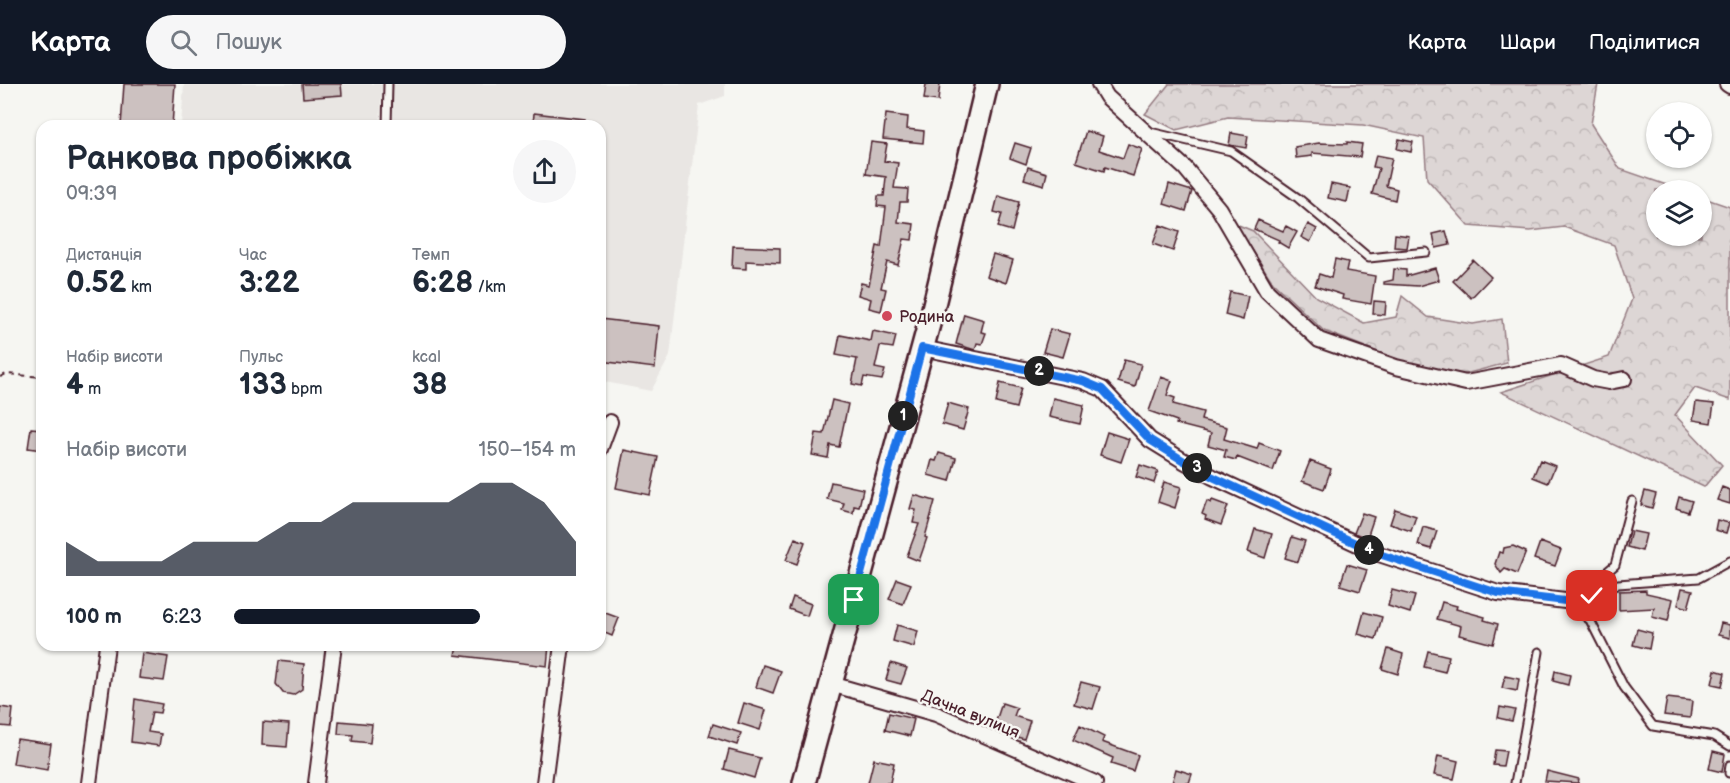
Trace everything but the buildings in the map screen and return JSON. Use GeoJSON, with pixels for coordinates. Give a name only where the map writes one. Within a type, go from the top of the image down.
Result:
{"type":"FeatureCollection","features":[{"type":"Feature","properties":{"kind":"main road"},"geometry":{"type":"LineString","coordinates":[[804,783],[932,313],[987,84]]}},
{"type":"Feature","properties":{"kind":"street"},"geometry":{"type":"LineString","coordinates":[[1099,84],[1107,97],[1185,168],[1220,209],[1267,291],[1319,340],[1396,367],[1466,383],[1561,365],[1593,379],[1609,382],[1624,379]]}},
{"type":"Feature","properties":{"kind":"street"},"geometry":{"type":"LineString","coordinates":[[922,348],[1083,381],[1102,389],[1150,440],[1184,461],[1379,554],[1498,593],[1565,601]]}},
{"type":"Feature","properties":{"kind":"street"},"geometry":{"type":"LineString","coordinates":[[606,433],[610,422]]}},
{"type":"Feature","properties":{"kind":"street"},"geometry":{"type":"LineString","coordinates":[[89,783],[105,651]]}},
{"type":"Feature","properties":{"kind":"street"},"geometry":{"type":"LineString","coordinates":[[316,783],[333,651]]}},
{"type":"Feature","properties":{"kind":"street"},"geometry":{"type":"LineString","coordinates":[[544,783],[561,651]]}},
{"type":"Feature","properties":{"kind":"street","name":"Дачна вулиця"},"geometry":{"type":"LineString","coordinates":[[831,684],[936,714],[1095,783]]}},
{"type":"Feature","properties":{"kind":"lane"},"geometry":{"type":"LineString","coordinates":[[387,120],[388,84]]}},
{"type":"Feature","properties":{"kind":"lane"},"geometry":{"type":"LineString","coordinates":[[1145,131],[1231,151],[1298,198],[1369,258],[1426,252]]}},
{"type":"Feature","properties":{"kind":"lane"},"geometry":{"type":"LineString","coordinates":[[1565,601],[1615,566],[1632,501]]}},
{"type":"Feature","properties":{"kind":"lane"},"geometry":{"type":"LineString","coordinates":[[1565,601],[1592,596],[1618,584],[1699,578],[1730,561]]}},
{"type":"Feature","properties":{"kind":"lane"},"geometry":{"type":"LineString","coordinates":[[1565,601],[1590,620],[1624,687],[1653,726],[1714,736],[1730,746]]}},
{"type":"Feature","properties":{"kind":"lane"},"geometry":{"type":"LineString","coordinates":[[1515,783],[1539,652]]}},
{"type":"Feature","properties":{"kind":"path"},"geometry":{"type":"LineString","coordinates":[[0,377],[6,374],[36,376]]}},
{"type":"Feature","properties":{"kind":"shaded area"},"geometry":{"type":"Polygon","coordinates":[[[184,84],[382,84],[380,120],[181,120],[184,84]]]}},
{"type":"Feature","properties":{"kind":"shaded area"},"geometry":{"type":"Polygon","coordinates":[[[393,84],[725,84],[725,96],[699,105],[670,356],[651,391],[606,382],[606,120],[393,120],[393,84]]]}},
{"type":"Feature","properties":{"kind":"green space"},"geometry":{"type":"Polygon","coordinates":[[[1169,84],[1598,84],[1591,124],[1620,169],[1652,180],[1646,180],[1646,246],[1712,246],[1712,201],[1730,207],[1730,400],[1695,388],[1675,415],[1722,465],[1704,487],[1501,392],[1609,357],[1632,299],[1614,245],[1564,227],[1530,231],[1469,226],[1427,179],[1424,138],[1363,125],[1228,117],[1176,130],[1145,114],[1169,84]]]}},
{"type":"Feature","properties":{"kind":"green space"},"geometry":{"type":"Polygon","coordinates":[[[1236,224],[1253,231],[1316,297],[1364,323],[1396,317],[1402,296],[1428,317],[1473,324],[1502,319],[1507,363],[1461,375],[1401,361],[1324,331],[1273,283],[1236,224]]]}},
{"type":"Feature","properties":{"kind":"place","name":"Родина"},"geometry":{"type":"Point","coordinates":[887,316]}},
{"type":"Feature","properties":{"kind":"route"},"geometry":{"type":"LineString","coordinates":[[854,600],[922,348],[1083,381],[1102,389],[1150,440],[1184,461],[1213,477],[1379,554],[1498,593],[1565,601],[1592,596]]}}]}
